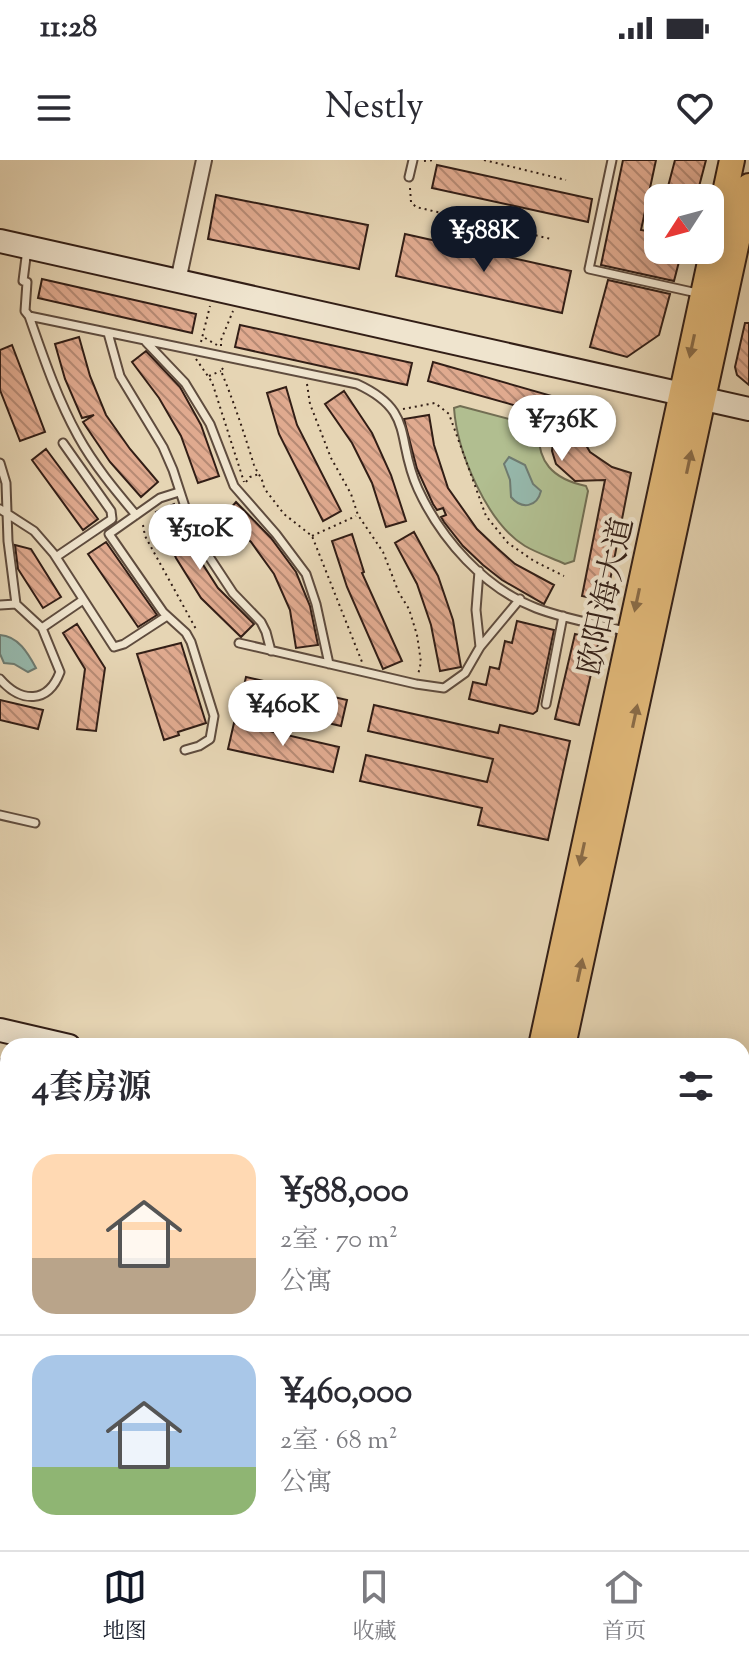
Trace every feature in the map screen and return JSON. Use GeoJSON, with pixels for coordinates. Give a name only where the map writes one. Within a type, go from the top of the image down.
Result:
{"type":"FeatureCollection","features":[{"type":"Feature","properties":{"kind":"main road","name":"欧阳海大道"},"geometry":{"type":"LineString","coordinates":[[565,1038],[692,397],[703,295],[732,160]]}},
{"type":"Feature","properties":{"kind":"main road","name":"欧阳海大道"},"geometry":{"type":"LineString","coordinates":[[543,1038],[630,632],[749,186]]}},
{"type":"Feature","properties":{"kind":"main road"},"geometry":{"type":"LineString","coordinates":[[0,241],[749,409]]}},
{"type":"Feature","properties":{"kind":"street"},"geometry":{"type":"LineString","coordinates":[[178,281],[204,160]]}},
{"type":"Feature","properties":{"kind":"lane"},"geometry":{"type":"LineString","coordinates":[[409,177],[413,160]]}},
{"type":"Feature","properties":{"kind":"lane"},"geometry":{"type":"LineString","coordinates":[[612,160],[589,269],[703,295]]}},
{"type":"Feature","properties":{"kind":"lane"},"geometry":{"type":"LineString","coordinates":[[27,247],[23,281],[27,282],[25,311],[52,379],[77,435],[106,479],[138,514]]}},
{"type":"Feature","properties":{"kind":"lane"},"geometry":{"type":"LineString","coordinates":[[29,316],[306,376],[357,384],[377,393],[395,410],[417,488],[459,553],[492,582],[534,608],[630,632]]}},
{"type":"Feature","properties":{"kind":"lane"},"geometry":{"type":"LineString","coordinates":[[108,333],[120,376],[163,447],[206,552],[233,593],[261,622],[271,651]]}},
{"type":"Feature","properties":{"kind":"lane"},"geometry":{"type":"LineString","coordinates":[[144,341],[185,383],[210,424],[234,486],[306,574],[329,664]]}},
{"type":"Feature","properties":{"kind":"lane"},"geometry":{"type":"LineString","coordinates":[[56,557],[112,519],[111,511],[63,443]]}},
{"type":"Feature","properties":{"kind":"lane"},"geometry":{"type":"LineString","coordinates":[[0,463],[6,483],[3,509],[16,604],[42,628],[60,672],[54,687],[43,695],[22,696],[9,689],[0,679]]}},
{"type":"Feature","properties":{"kind":"lane"},"geometry":{"type":"LineString","coordinates":[[179,492],[160,498],[109,534],[167,616],[186,633],[191,642],[214,716],[210,739],[185,750]]}},
{"type":"Feature","properties":{"kind":"lane"},"geometry":{"type":"LineString","coordinates":[[3,509],[34,531],[56,557],[114,647],[124,644],[167,616]]}},
{"type":"Feature","properties":{"kind":"lane"},"geometry":{"type":"LineString","coordinates":[[479,571],[476,610],[480,647]]}},
{"type":"Feature","properties":{"kind":"lane"},"geometry":{"type":"LineString","coordinates":[[239,643],[444,688],[465,673],[480,647],[520,599]]}},
{"type":"Feature","properties":{"kind":"lane"},"geometry":{"type":"LineString","coordinates":[[42,628],[83,600]]}},
{"type":"Feature","properties":{"kind":"lane"},"geometry":{"type":"LineString","coordinates":[[0,605],[16,604]]}},
{"type":"Feature","properties":{"kind":"lane"},"geometry":{"type":"LineString","coordinates":[[546,704],[563,616]]}},
{"type":"Feature","properties":{"kind":"lane"},"geometry":{"type":"LineString","coordinates":[[0,815],[35,823]]}},
{"type":"Feature","properties":{"kind":"path"},"geometry":{"type":"LineString","coordinates":[[413,160],[435,160]]}},
{"type":"Feature","properties":{"kind":"path"},"geometry":{"type":"LineString","coordinates":[[484,160],[566,180]]}},
{"type":"Feature","properties":{"kind":"path"},"geometry":{"type":"LineString","coordinates":[[409,177],[411,202],[416,207],[551,239]]}},
{"type":"Feature","properties":{"kind":"path"},"geometry":{"type":"LineString","coordinates":[[200,345],[213,289]]}},
{"type":"Feature","properties":{"kind":"path"},"geometry":{"type":"LineString","coordinates":[[203,337],[221,348],[221,340],[240,295]]}},
{"type":"Feature","properties":{"kind":"path"},"geometry":{"type":"LineString","coordinates":[[196,353],[196,362],[212,382],[245,483],[259,474]]}},
{"type":"Feature","properties":{"kind":"path"},"geometry":{"type":"LineString","coordinates":[[208,376],[221,371],[224,365]]}},
{"type":"Feature","properties":{"kind":"path"},"geometry":{"type":"LineString","coordinates":[[221,371],[240,415],[255,469],[264,482],[264,488],[284,514],[312,536],[365,671]]}},
{"type":"Feature","properties":{"kind":"path"},"geometry":{"type":"LineString","coordinates":[[306,376],[318,430],[351,494],[358,515],[383,552],[399,593],[409,609],[421,662],[416,684]]}},
{"type":"Feature","properties":{"kind":"path"},"geometry":{"type":"LineString","coordinates":[[395,410],[435,403],[449,414],[486,516],[508,543],[564,576]]}},
{"type":"Feature","properties":{"kind":"path"},"geometry":{"type":"LineString","coordinates":[[259,494],[264,488]]}},
{"type":"Feature","properties":{"kind":"path"},"geometry":{"type":"LineString","coordinates":[[138,514],[145,536],[199,636],[191,642]]}},
{"type":"Feature","properties":{"kind":"path"},"geometry":{"type":"LineString","coordinates":[[312,536],[358,515]]}},
{"type":"Feature","properties":{"kind":"green space"},"geometry":{"type":"Polygon","coordinates":[[[460,406],[539,427],[540,450],[549,467],[564,479],[586,486],[588,491],[574,561],[565,564],[530,549],[498,521],[476,485],[461,445],[454,408],[460,406]]]}},
{"type":"Feature","properties":{"kind":"water"},"geometry":{"type":"Polygon","coordinates":[[[509,457],[525,465],[533,484],[541,491],[536,501],[529,505],[520,504],[511,497],[510,480],[504,464],[509,457]]]}},
{"type":"Feature","properties":{"kind":"water"},"geometry":{"type":"Polygon","coordinates":[[[0,635],[17,642],[36,668],[28,672],[14,664],[4,663],[0,654],[0,635]]]}},
{"type":"Feature","properties":{"kind":"building"},"geometry":{"type":"Polygon","coordinates":[[[623,160],[656,160],[651,184],[644,184],[641,230],[644,231],[644,264],[678,264],[674,281],[601,265],[623,160]]]}},
{"type":"Feature","properties":{"kind":"building"},"geometry":{"type":"Polygon","coordinates":[[[675,160],[706,160],[700,184],[669,184],[675,160]]]}},
{"type":"Feature","properties":{"kind":"building"},"geometry":{"type":"Polygon","coordinates":[[[437,165],[592,199],[588,222],[432,188],[437,165]]]}},
{"type":"Feature","properties":{"kind":"building"},"geometry":{"type":"Polygon","coordinates":[[[216,195],[368,225],[359,269],[208,239],[216,195]]]}},
{"type":"Feature","properties":{"kind":"building"},"geometry":{"type":"Polygon","coordinates":[[[405,234],[571,271],[562,313],[396,276],[405,234]]]}},
{"type":"Feature","properties":{"kind":"building"},"geometry":{"type":"Polygon","coordinates":[[[42,279],[196,314],[192,333],[38,298],[42,279]]]}},
{"type":"Feature","properties":{"kind":"building"},"geometry":{"type":"Polygon","coordinates":[[[608,280],[670,294],[659,335],[627,357],[590,347],[608,280]]]}},
{"type":"Feature","properties":{"kind":"building"},"geometry":{"type":"Polygon","coordinates":[[[745,323],[749,323],[749,385],[737,375],[735,367],[745,323]]]}},
{"type":"Feature","properties":{"kind":"building"},"geometry":{"type":"Polygon","coordinates":[[[240,325],[412,363],[407,385],[235,347],[240,325]]]}},
{"type":"Feature","properties":{"kind":"building"},"geometry":{"type":"Polygon","coordinates":[[[79,337],[106,415],[158,482],[141,497],[110,462],[83,422],[94,415],[82,418],[65,379],[55,344],[79,337]]]}},
{"type":"Feature","properties":{"kind":"building"},"geometry":{"type":"Polygon","coordinates":[[[12,345],[45,432],[20,441],[0,390],[0,350],[12,345]]]}},
{"type":"Feature","properties":{"kind":"building"},"geometry":{"type":"Polygon","coordinates":[[[146,351],[180,387],[201,425],[219,476],[198,483],[181,436],[159,398],[132,362],[146,351]]]}},
{"type":"Feature","properties":{"kind":"building"},"geometry":{"type":"Polygon","coordinates":[[[433,362],[576,403],[579,433],[590,452],[612,467],[631,473],[606,601],[582,596],[605,480],[575,481],[556,464],[552,451],[556,417],[428,381],[433,362]]]}},
{"type":"Feature","properties":{"kind":"building"},"geometry":{"type":"Polygon","coordinates":[[[286,387],[297,425],[341,511],[323,521],[279,434],[267,393],[286,387]]]}},
{"type":"Feature","properties":{"kind":"building"},"geometry":{"type":"Polygon","coordinates":[[[344,391],[372,433],[391,475],[406,521],[386,527],[372,483],[352,443],[325,404],[344,391]]]}},
{"type":"Feature","properties":{"kind":"building"},"geometry":{"type":"Polygon","coordinates":[[[429,415],[434,445],[448,488],[477,529],[497,548],[515,564],[554,585],[544,604],[502,580],[483,565],[444,522],[441,517],[446,515],[443,508],[437,510],[433,504],[417,469],[404,419],[429,415]]]}},
{"type":"Feature","properties":{"kind":"building"},"geometry":{"type":"Polygon","coordinates":[[[46,449],[98,519],[83,530],[32,460],[46,449]]]}},
{"type":"Feature","properties":{"kind":"building"},"geometry":{"type":"Polygon","coordinates":[[[236,502],[271,538],[296,572],[310,606],[318,645],[296,648],[290,610],[274,574],[251,542],[223,517],[236,502]]]}},
{"type":"Feature","properties":{"kind":"building"},"geometry":{"type":"Polygon","coordinates":[[[174,504],[193,549],[218,588],[254,624],[241,637],[201,598],[176,558],[156,512],[174,504]]]}},
{"type":"Feature","properties":{"kind":"building"},"geometry":{"type":"Polygon","coordinates":[[[414,532],[438,576],[453,620],[461,667],[440,671],[431,625],[417,584],[395,543],[414,532]]]}},
{"type":"Feature","properties":{"kind":"building"},"geometry":{"type":"Polygon","coordinates":[[[352,534],[362,573],[402,661],[383,669],[347,587],[332,541],[352,534]]]}},
{"type":"Feature","properties":{"kind":"building"},"geometry":{"type":"Polygon","coordinates":[[[106,542],[157,615],[138,627],[88,554],[106,542]]]}},
{"type":"Feature","properties":{"kind":"building"},"geometry":{"type":"Polygon","coordinates":[[[15,545],[31,549],[61,597],[43,608],[18,569],[15,545]]]}},
{"type":"Feature","properties":{"kind":"building"},"geometry":{"type":"Polygon","coordinates":[[[517,621],[554,630],[537,711],[533,714],[469,699],[473,682],[486,685],[490,667],[499,669],[505,641],[512,643],[517,621]]]}},
{"type":"Feature","properties":{"kind":"building"},"geometry":{"type":"Polygon","coordinates":[[[77,624],[105,668],[96,731],[77,729],[85,669],[63,633],[77,624]]]}},
{"type":"Feature","properties":{"kind":"building"},"geometry":{"type":"Polygon","coordinates":[[[575,634],[599,640],[579,725],[555,719],[575,634]]]}},
{"type":"Feature","properties":{"kind":"building"},"geometry":{"type":"Polygon","coordinates":[[[181,643],[206,723],[164,740],[137,654],[181,643]]]}},
{"type":"Feature","properties":{"kind":"building"},"geometry":{"type":"Polygon","coordinates":[[[246,677],[347,700],[341,726],[240,703],[246,677]]]}},
{"type":"Feature","properties":{"kind":"building"},"geometry":{"type":"Polygon","coordinates":[[[0,700],[43,710],[38,729],[0,720],[0,700]]]}},
{"type":"Feature","properties":{"kind":"building"},"geometry":{"type":"Polygon","coordinates":[[[374,705],[498,733],[500,725],[570,741],[548,840],[478,825],[482,808],[360,781],[366,755],[487,782],[493,759],[368,731],[374,705]]]}},
{"type":"Feature","properties":{"kind":"building"},"geometry":{"type":"Polygon","coordinates":[[[234,723],[339,747],[333,772],[228,749],[234,723]]]}}]}
